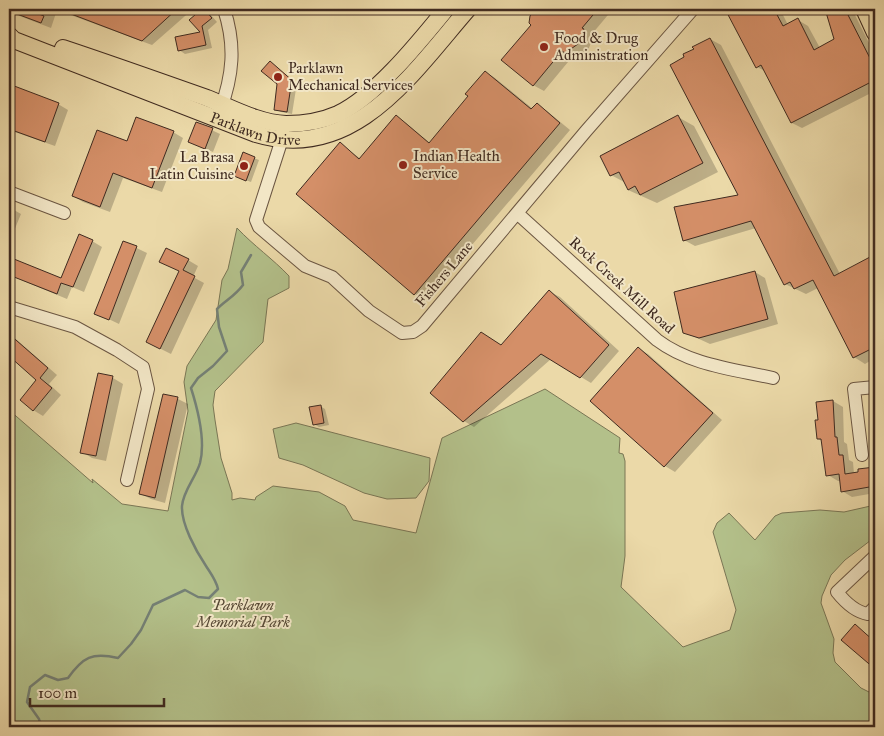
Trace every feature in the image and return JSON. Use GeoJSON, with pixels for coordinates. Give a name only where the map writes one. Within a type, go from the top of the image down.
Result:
{"type":"FeatureCollection","features":[{"type":"Feature","properties":{"kind":"main road","name":"Parklawn Drive"},"geometry":{"type":"LineString","coordinates":[[9,30],[19,31],[220,112],[256,134],[283,132],[324,119],[354,104],[394,69],[446,9]]}},
{"type":"Feature","properties":{"kind":"main road","name":"Parklawn Drive"},"geometry":{"type":"LineString","coordinates":[[283,132],[314,138],[350,126],[372,112],[402,85],[468,9]]}},
{"type":"Feature","properties":{"kind":"main road"},"geometry":{"type":"LineString","coordinates":[[868,10],[875,33]]}},
{"type":"Feature","properties":{"kind":"main road","name":"Parklawn Drive"},"geometry":{"type":"LineString","coordinates":[[9,35],[14,40],[220,112]]}},
{"type":"Feature","properties":{"kind":"street"},"geometry":{"type":"LineString","coordinates":[[220,112],[232,63],[232,38],[224,9]]}},
{"type":"Feature","properties":{"kind":"street","name":"Fishers Lane"},"geometry":{"type":"LineString","coordinates":[[283,132],[256,220],[259,226],[305,266],[332,277],[369,311],[402,333],[413,332],[422,326],[693,9]]}},
{"type":"Feature","properties":{"kind":"street"},"geometry":{"type":"LineString","coordinates":[[9,192],[64,213]]}},
{"type":"Feature","properties":{"kind":"street","name":"Rock Creek Mill Road"},"geometry":{"type":"LineString","coordinates":[[517,213],[668,348],[702,362],[773,378]]}},
{"type":"Feature","properties":{"kind":"street"},"geometry":{"type":"LineString","coordinates":[[9,307],[75,327],[143,367],[148,389],[127,480]]}},
{"type":"Feature","properties":{"kind":"street"},"geometry":{"type":"LineString","coordinates":[[862,455],[854,389],[875,387]]}},
{"type":"Feature","properties":{"kind":"street"},"geometry":{"type":"LineString","coordinates":[[875,556],[837,592],[845,602],[860,613],[868,614],[875,607]]}},
{"type":"Feature","properties":{"kind":"green space","name":"Parklawn Memorial Park"},"geometry":{"type":"Polygon","coordinates":[[[237,228],[289,276],[289,288],[268,299],[263,342],[215,391],[213,405],[215,420],[221,458],[232,493],[232,500],[240,498],[255,500],[256,497],[273,486],[319,492],[345,506],[353,520],[416,533],[442,438],[545,389],[620,438],[619,453],[623,454],[625,461],[625,556],[621,587],[683,647],[730,630],[736,610],[713,532],[717,523],[729,513],[755,540],[775,516],[782,513],[820,510],[844,512],[875,505],[875,537],[845,560],[831,575],[821,603],[834,639],[833,653],[835,662],[861,688],[875,695],[875,727],[9,727],[9,410],[93,483],[92,479],[122,504],[168,511],[188,411],[184,382],[187,366],[216,320],[222,280],[228,269],[237,228]]]}},
{"type":"Feature","properties":{"kind":"green space"},"geometry":{"type":"Polygon","coordinates":[[[296,423],[430,458],[429,481],[416,498],[387,499],[364,493],[303,465],[279,458],[273,429],[296,423]]]}},
{"type":"Feature","properties":{"kind":"building"},"geometry":{"type":"Polygon","coordinates":[[[9,9],[26,9],[44,16],[41,23],[9,11],[9,9]]]}},
{"type":"Feature","properties":{"kind":"building"},"geometry":{"type":"Polygon","coordinates":[[[58,9],[177,9],[142,41],[58,9]]]}},
{"type":"Feature","properties":{"kind":"building"},"geometry":{"type":"Polygon","coordinates":[[[202,9],[212,18],[202,26],[206,45],[178,51],[175,37],[200,32],[189,20],[202,9]]]}},
{"type":"Feature","properties":{"kind":"building","name":"Food & Drug Administration"},"geometry":{"type":"Polygon","coordinates":[[[535,9],[598,9],[582,28],[584,29],[583,36],[578,44],[565,53],[562,51],[533,86],[501,60],[531,25],[529,23],[530,16],[535,9]]]}},
{"type":"Feature","properties":{"kind":"building"},"geometry":{"type":"Polygon","coordinates":[[[725,9],[774,9],[783,26],[798,18],[814,50],[834,39],[825,9],[845,9],[875,68],[875,80],[791,123],[761,65],[756,68],[725,9]]]}},
{"type":"Feature","properties":{"kind":"building"},"geometry":{"type":"Polygon","coordinates":[[[710,38],[834,276],[870,257],[875,267],[875,347],[853,358],[813,280],[794,289],[790,282],[784,285],[751,221],[683,241],[674,207],[738,195],[670,65],[684,57],[683,54],[694,49],[692,47],[710,38]]]}},
{"type":"Feature","properties":{"kind":"building","name":"Parklawn Mechanical Services"},"geometry":{"type":"Polygon","coordinates":[[[270,61],[294,82],[291,86],[287,112],[274,110],[277,84],[261,71],[270,61]]]}},
{"type":"Feature","properties":{"kind":"building"},"geometry":{"type":"Polygon","coordinates":[[[485,71],[531,109],[537,103],[560,123],[414,295],[296,194],[340,142],[359,159],[396,115],[429,143],[468,96],[465,94],[485,71]]]}},
{"type":"Feature","properties":{"kind":"building"},"geometry":{"type":"Polygon","coordinates":[[[9,84],[59,103],[45,142],[9,129],[9,84]]]}},
{"type":"Feature","properties":{"kind":"building"},"geometry":{"type":"Polygon","coordinates":[[[678,115],[703,163],[640,195],[635,186],[628,190],[619,172],[610,176],[600,156],[678,115]]]}},
{"type":"Feature","properties":{"kind":"building"},"geometry":{"type":"Polygon","coordinates":[[[136,117],[174,131],[152,188],[113,173],[100,207],[72,196],[97,130],[127,141],[136,117]]]}},
{"type":"Feature","properties":{"kind":"building"},"geometry":{"type":"Polygon","coordinates":[[[196,122],[213,128],[205,149],[188,142],[196,122]]]}},
{"type":"Feature","properties":{"kind":"building","name":"La Brasa Latin Cuisine"},"geometry":{"type":"Polygon","coordinates":[[[243,152],[255,157],[246,181],[234,176],[243,152]]]}},
{"type":"Feature","properties":{"kind":"building"},"geometry":{"type":"Polygon","coordinates":[[[79,234],[93,240],[73,287],[61,283],[57,294],[9,275],[9,257],[61,278],[79,234]]]}},
{"type":"Feature","properties":{"kind":"building"},"geometry":{"type":"Polygon","coordinates":[[[123,241],[137,246],[109,320],[94,314],[123,241]]]}},
{"type":"Feature","properties":{"kind":"building"},"geometry":{"type":"Polygon","coordinates":[[[166,248],[189,259],[183,270],[195,276],[160,349],[146,342],[179,271],[159,262],[166,248]]]}},
{"type":"Feature","properties":{"kind":"building"},"geometry":{"type":"Polygon","coordinates":[[[755,271],[768,319],[699,338],[683,333],[674,292],[755,271]]]}},
{"type":"Feature","properties":{"kind":"building"},"geometry":{"type":"Polygon","coordinates":[[[549,290],[609,345],[580,378],[541,354],[463,422],[430,393],[481,332],[501,345],[549,290]]]}},
{"type":"Feature","properties":{"kind":"building"},"geometry":{"type":"Polygon","coordinates":[[[9,334],[48,368],[40,378],[52,388],[33,411],[20,400],[36,380],[9,356],[9,334]]]}},
{"type":"Feature","properties":{"kind":"building"},"geometry":{"type":"Polygon","coordinates":[[[638,347],[713,413],[664,467],[590,401],[638,347]]]}},
{"type":"Feature","properties":{"kind":"building"},"geometry":{"type":"Polygon","coordinates":[[[98,373],[113,376],[96,456],[80,453],[98,373]]]}},
{"type":"Feature","properties":{"kind":"building"},"geometry":{"type":"Polygon","coordinates":[[[163,394],[178,397],[155,498],[139,494],[163,394]]]}},
{"type":"Feature","properties":{"kind":"building"},"geometry":{"type":"Polygon","coordinates":[[[833,400],[835,437],[837,437],[839,455],[843,455],[845,474],[858,472],[858,469],[875,467],[875,486],[841,492],[839,474],[826,476],[821,439],[817,439],[815,420],[818,420],[816,402],[833,400]]]}},
{"type":"Feature","properties":{"kind":"building"},"geometry":{"type":"Polygon","coordinates":[[[321,405],[324,423],[313,425],[309,407],[321,405]]]}},
{"type":"Feature","properties":{"kind":"building"},"geometry":{"type":"Polygon","coordinates":[[[855,624],[875,642],[875,669],[841,640],[855,624]]]}},
{"type":"Feature","properties":{"kind":"waterway"},"geometry":{"type":"LineString","coordinates":[[41,727],[39,719],[27,702],[30,687],[45,675],[58,680],[68,678],[78,665],[89,658],[95,656],[118,658],[141,630],[153,605],[185,590],[198,597],[209,598],[218,589],[215,580],[190,537],[182,513],[183,500],[198,468],[202,454],[202,435],[191,388],[198,378],[227,351],[219,327],[217,309],[243,285],[241,272],[251,255]]}},
{"type":"Feature","properties":{"kind":"place","name":"Food & Drug Administration"},"geometry":{"type":"Point","coordinates":[544,47]}},
{"type":"Feature","properties":{"kind":"place","name":"Parklawn Mechanical Services"},"geometry":{"type":"Point","coordinates":[278,77]}},
{"type":"Feature","properties":{"kind":"place","name":"Indian Health Service"},"geometry":{"type":"Point","coordinates":[403,165]}},
{"type":"Feature","properties":{"kind":"place","name":"La Brasa Latin Cuisine"},"geometry":{"type":"Point","coordinates":[244,166]}}]}
